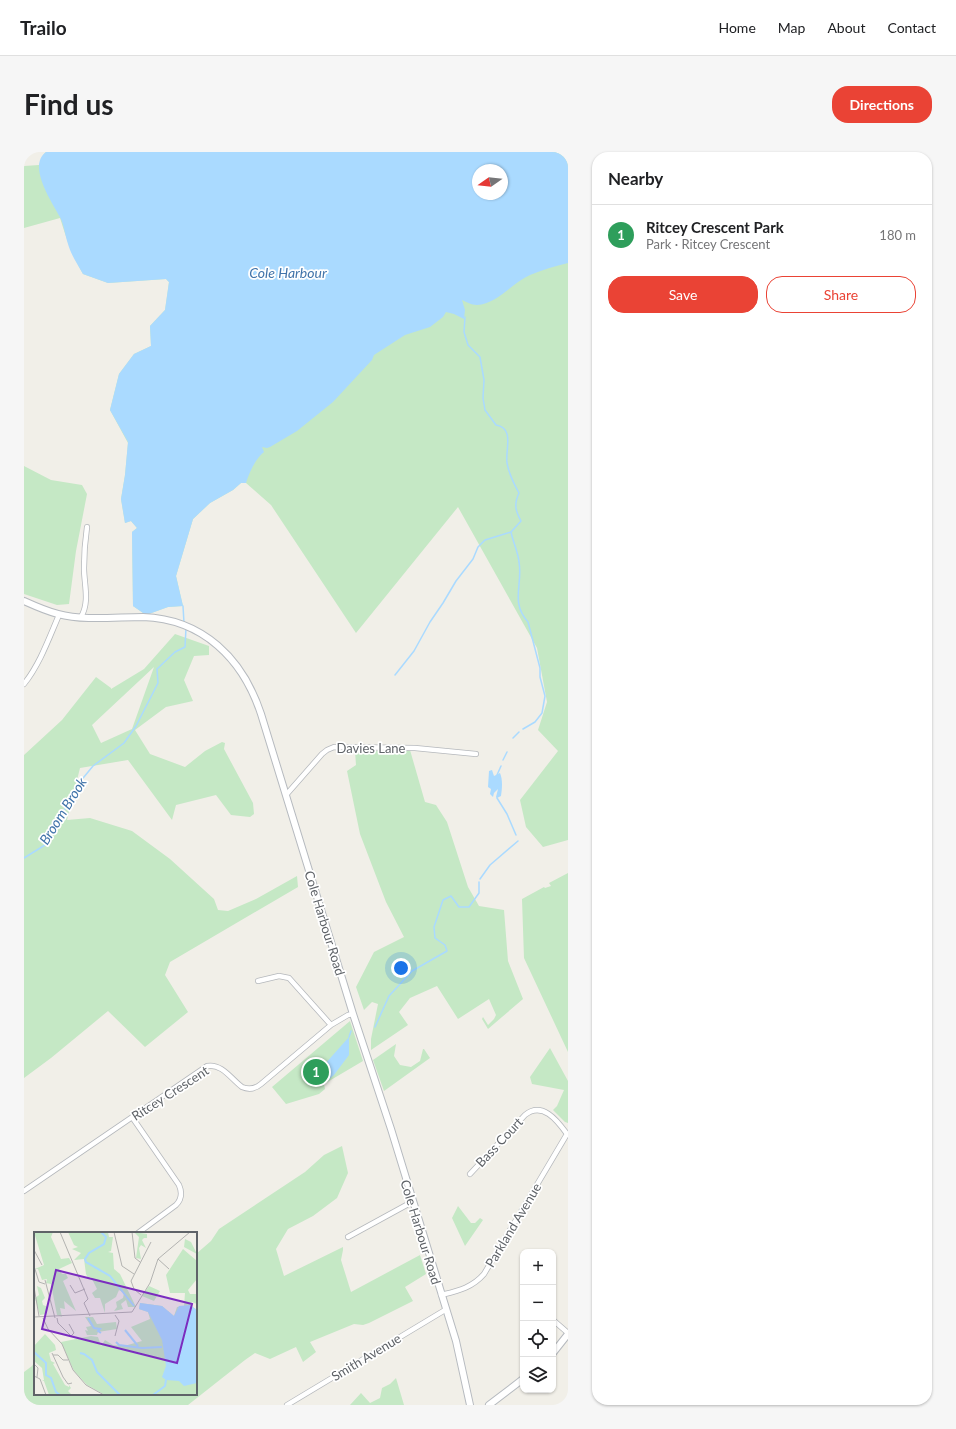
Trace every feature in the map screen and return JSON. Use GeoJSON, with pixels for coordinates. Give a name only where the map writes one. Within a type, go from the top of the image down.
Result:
{"type":"FeatureCollection","features":[{"type":"Feature","properties":{"kind":"main road","name":"Cole Harbour Road"},"geometry":{"type":"LineString","coordinates":[[24,601],[59,614],[81,617],[142,617],[169,621],[195,630],[221,648],[238,666],[248,682],[256,697],[353,1014],[391,1129],[462,1363],[470,1405]]}},
{"type":"Feature","properties":{"kind":"main road"},"geometry":{"type":"LineString","coordinates":[[556,1348],[568,1334]]}},
{"type":"Feature","properties":{"kind":"main road"},"geometry":{"type":"LineString","coordinates":[[490,1405],[520,1381]]}},
{"type":"Feature","properties":{"kind":"street"},"geometry":{"type":"LineString","coordinates":[[81,617],[84,613],[86,602],[84,568],[87,527]]}},
{"type":"Feature","properties":{"kind":"street"},"geometry":{"type":"LineString","coordinates":[[24,684],[40,659],[59,614]]}},
{"type":"Feature","properties":{"kind":"street","name":"Davies Lane"},"geometry":{"type":"LineString","coordinates":[[286,795],[322,754],[327,750],[334,748],[415,748],[476,754]]}},
{"type":"Feature","properties":{"kind":"street"},"geometry":{"type":"LineString","coordinates":[[258,981],[279,976],[289,978],[331,1025]]}},
{"type":"Feature","properties":{"kind":"street","name":"Ritcey Crescent"},"geometry":{"type":"LineString","coordinates":[[24,1191],[208,1066],[220,1068],[242,1088],[250,1089],[256,1087],[331,1025],[348,1014],[353,1014]]}},
{"type":"Feature","properties":{"kind":"street","name":"Bass Court"},"geometry":{"type":"LineString","coordinates":[[470,1174],[525,1115],[532,1111],[540,1110],[546,1112],[567,1134]]}},
{"type":"Feature","properties":{"kind":"street"},"geometry":{"type":"LineString","coordinates":[[132,1117],[178,1183],[181,1193],[181,1198],[176,1205],[139,1232]]}},
{"type":"Feature","properties":{"kind":"street","name":"Parkland Avenue"},"geometry":{"type":"LineString","coordinates":[[441,1295],[475,1284],[484,1274],[567,1134]]}},
{"type":"Feature","properties":{"kind":"street"},"geometry":{"type":"LineString","coordinates":[[348,1237],[412,1202]]}},
{"type":"Feature","properties":{"kind":"street","name":"Smith Avenue"},"geometry":{"type":"LineString","coordinates":[[287,1405],[445,1310]]}},
{"type":"Feature","properties":{"kind":"street"},"geometry":{"type":"LineString","coordinates":[[554,1321],[568,1334]]}},
{"type":"Feature","properties":{"kind":"green space"},"geometry":{"type":"Polygon","coordinates":[[[46,152],[568,152],[568,840],[543,847],[526,827],[520,800],[558,751],[538,730],[547,702],[537,648],[458,507],[356,633],[271,505],[246,483],[241,483],[233,490],[210,503],[193,519],[176,576],[183,606],[168,607],[146,615],[133,606],[132,532],[137,528],[131,521],[125,523],[121,499],[128,443],[110,410],[119,374],[134,354],[151,346],[150,326],[165,310],[169,282],[166,279],[108,283],[83,274],[70,247],[60,218],[24,228],[24,166],[39,165],[46,152]]]}},
{"type":"Feature","properties":{"kind":"green space"},"geometry":{"type":"Polygon","coordinates":[[[24,466],[51,480],[82,485],[87,494],[76,551],[69,604],[57,605],[24,594],[24,466]]]}},
{"type":"Feature","properties":{"kind":"green space"},"geometry":{"type":"Polygon","coordinates":[[[175,634],[209,646],[209,655],[194,656],[184,680],[193,701],[166,707],[135,730],[150,754],[185,767],[205,751],[222,742],[225,743],[224,749],[253,803],[254,814],[250,817],[231,815],[216,795],[176,805],[172,820],[128,760],[80,768],[67,820],[90,818],[132,831],[170,859],[214,899],[218,910],[228,911],[256,899],[297,876],[298,887],[170,962],[165,975],[188,1012],[145,1047],[108,1011],[51,1058],[24,1078],[24,755],[62,720],[96,677],[111,689],[144,669],[175,634]],[[154,667],[92,725],[101,743],[132,729],[154,667]]]}},
{"type":"Feature","properties":{"kind":"green space"},"geometry":{"type":"Polygon","coordinates":[[[410,750],[425,802],[436,805],[447,822],[468,887],[479,906],[504,910],[508,961],[523,999],[488,1029],[482,1019],[483,1017],[488,1025],[496,1015],[489,999],[458,1019],[437,986],[410,998],[399,1012],[408,1025],[371,1050],[371,1039],[378,1004],[372,1002],[364,1010],[356,987],[374,952],[404,937],[386,902],[360,834],[347,771],[356,765],[355,751],[410,750]]]}},
{"type":"Feature","properties":{"kind":"green space"},"geometry":{"type":"Polygon","coordinates":[[[568,873],[568,1052],[524,958],[522,899],[544,887],[551,886],[549,883],[568,873]]]}},
{"type":"Feature","properties":{"kind":"green space"},"geometry":{"type":"Polygon","coordinates":[[[350,1021],[363,1061],[324,1084],[325,1089],[319,1094],[286,1104],[272,1087],[350,1021]]]}},
{"type":"Feature","properties":{"kind":"green space"},"geometry":{"type":"Polygon","coordinates":[[[396,1044],[394,1056],[400,1065],[411,1067],[420,1061],[423,1049],[430,1058],[384,1091],[373,1060],[396,1044]]]}},
{"type":"Feature","properties":{"kind":"green space"},"geometry":{"type":"Polygon","coordinates":[[[550,1048],[568,1081],[568,1123],[565,1122],[553,1110],[557,1106],[564,1090],[532,1084],[530,1077],[550,1048]]]}},
{"type":"Feature","properties":{"kind":"green space"},"geometry":{"type":"Polygon","coordinates":[[[342,1146],[348,1173],[337,1198],[313,1216],[288,1229],[276,1249],[284,1276],[343,1247],[341,1260],[351,1292],[420,1255],[426,1274],[405,1287],[413,1301],[369,1323],[363,1325],[354,1324],[310,1342],[316,1352],[303,1362],[296,1347],[270,1359],[255,1353],[188,1405],[24,1405],[24,1372],[34,1363],[34,1395],[197,1395],[197,1253],[211,1241],[219,1229],[305,1172],[324,1155],[342,1146]]]}},
{"type":"Feature","properties":{"kind":"green space"},"geometry":{"type":"Polygon","coordinates":[[[458,1206],[471,1223],[475,1223],[480,1218],[483,1220],[465,1246],[452,1218],[458,1206]]]}},
{"type":"Feature","properties":{"kind":"green space"},"geometry":{"type":"Polygon","coordinates":[[[396,1378],[404,1405],[350,1405],[361,1393],[370,1403],[380,1398],[382,1388],[390,1384],[396,1378]]]}},
{"type":"Feature","properties":{"kind":"water","name":"Cole Harbour"},"geometry":{"type":"Polygon","coordinates":[[[46,152],[568,152],[568,263],[530,275],[498,297],[484,304],[475,305],[462,300],[465,310],[464,319],[446,312],[443,317],[430,327],[405,335],[374,355],[372,360],[333,402],[297,431],[270,447],[262,447],[264,452],[255,462],[246,483],[241,483],[233,490],[210,503],[193,519],[176,576],[183,606],[168,607],[146,615],[133,606],[132,532],[137,528],[131,521],[125,523],[121,499],[128,442],[110,410],[119,374],[134,354],[151,346],[150,326],[165,310],[169,282],[166,279],[108,283],[83,274],[71,252],[63,223],[47,194],[40,175],[39,166],[41,158],[46,152]]]}},
{"type":"Feature","properties":{"kind":"water"},"geometry":{"type":"Polygon","coordinates":[[[492,770],[494,776],[500,773],[502,779],[501,796],[497,798],[498,789],[494,793],[493,797],[490,794],[491,789],[488,787],[489,771],[492,770]]]}},
{"type":"Feature","properties":{"kind":"water"},"geometry":{"type":"Polygon","coordinates":[[[349,1037],[349,1055],[334,1075],[326,1082],[324,1076],[324,1065],[349,1037]]]}},
{"type":"Feature","properties":{"kind":"waterway"},"geometry":{"type":"LineString","coordinates":[[395,675],[414,651],[430,622],[456,581],[473,559],[478,547],[485,540],[511,532],[521,521],[517,514],[516,507],[516,500],[519,493],[512,479],[507,463],[507,435],[505,430],[496,425],[485,410],[483,398],[484,380],[480,357],[468,345],[464,332],[465,317]]}},
{"type":"Feature","properties":{"kind":"waterway"},"geometry":{"type":"LineString","coordinates":[[511,532],[518,554],[520,570],[518,600],[523,615],[528,622],[540,668],[540,677],[545,696],[542,713],[535,722],[523,729]]}},
{"type":"Feature","properties":{"kind":"waterway","name":"Broom Brook"},"geometry":{"type":"LineString","coordinates":[[183,606],[184,623]]}},
{"type":"Feature","properties":{"kind":"waterway","name":"Broom Brook"},"geometry":{"type":"LineString","coordinates":[[24,858],[45,845],[79,783],[93,766],[124,743],[136,726],[158,683],[157,669],[175,652],[185,647],[186,628]]}},
{"type":"Feature","properties":{"kind":"waterway"},"geometry":{"type":"LineString","coordinates":[[513,738],[519,732]]}},
{"type":"Feature","properties":{"kind":"waterway"},"geometry":{"type":"LineString","coordinates":[[503,760],[507,752]]}},
{"type":"Feature","properties":{"kind":"waterway"},"geometry":{"type":"LineString","coordinates":[[497,775],[501,766]]}},
{"type":"Feature","properties":{"kind":"waterway"},"geometry":{"type":"LineString","coordinates":[[497,798],[507,814],[516,835]]}},
{"type":"Feature","properties":{"kind":"waterway"},"geometry":{"type":"LineString","coordinates":[[480,879],[490,865],[518,841]]}},
{"type":"Feature","properties":{"kind":"waterway"},"geometry":{"type":"LineString","coordinates":[[375,1027],[389,996],[412,971],[447,951],[445,945],[435,938],[434,927],[443,900],[451,896],[459,907],[469,907],[479,893],[479,882]]}},
{"type":"Feature","properties":{"kind":"waterway"},"geometry":{"type":"LineString","coordinates":[[349,1037],[351,1031]]}},
{"type":"Feature","properties":{"kind":"place","name":"Ritcey Crescent Park"},"geometry":{"type":"Point","coordinates":[316,1072]}}]}
